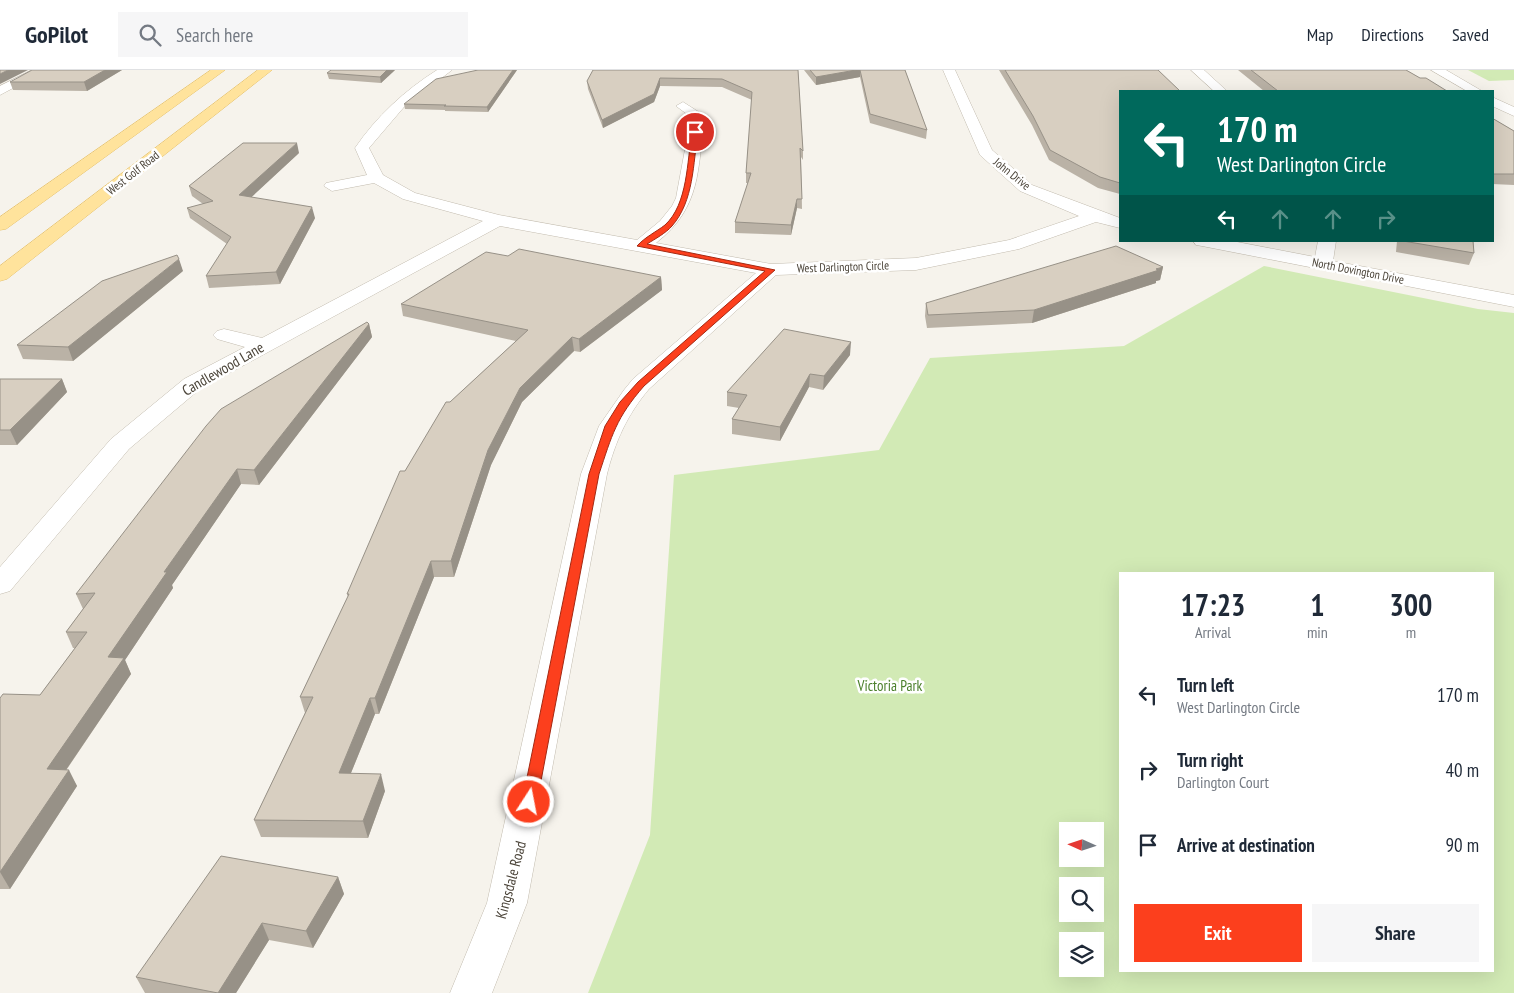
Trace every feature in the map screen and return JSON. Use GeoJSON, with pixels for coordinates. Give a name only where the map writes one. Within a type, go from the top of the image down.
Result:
{"type":"FeatureCollection","features":[{"type":"Feature","properties":{"kind":"main road"},"geometry":{"type":"LineString","coordinates":[[0,226],[219,70]]}},
{"type":"Feature","properties":{"kind":"main road","name":"West Golf Road"},"geometry":{"type":"LineString","coordinates":[[0,275],[266,70]]}},
{"type":"Feature","properties":{"kind":"street"},"geometry":{"type":"LineString","coordinates":[[0,92],[41,70]]}},
{"type":"Feature","properties":{"kind":"street"},"geometry":{"type":"LineString","coordinates":[[332,186],[376,178],[362,148],[380,122],[420,85],[446,70]]}},
{"type":"Feature","properties":{"kind":"street","name":"John Drive"},"geometry":{"type":"LineString","coordinates":[[949,70],[985,152],[1026,188],[1095,216]]}},
{"type":"Feature","properties":{"kind":"street"},"geometry":{"type":"LineString","coordinates":[[1197,70],[1220,90]]}},
{"type":"Feature","properties":{"kind":"street"},"geometry":{"type":"LineString","coordinates":[[1437,70],[1474,90]]}},
{"type":"Feature","properties":{"kind":"street"},"geometry":{"type":"LineString","coordinates":[[1494,102],[1514,112]]}},
{"type":"Feature","properties":{"kind":"street"},"geometry":{"type":"LineString","coordinates":[[640,246],[669,225],[676,217],[684,198],[698,116],[683,106]]}},
{"type":"Feature","properties":{"kind":"street","name":"West Darlington Circle"},"geometry":{"type":"LineString","coordinates":[[376,178],[409,196],[498,220],[771,270],[916,264],[1013,246],[1095,216]]}},
{"type":"Feature","properties":{"kind":"street"},"geometry":{"type":"LineString","coordinates":[[1095,216],[1119,223]]}},
{"type":"Feature","properties":{"kind":"street","name":"Candlewood Lane"},"geometry":{"type":"LineString","coordinates":[[0,585],[120,444],[192,384],[498,220]]}},
{"type":"Feature","properties":{"kind":"street","name":"North Dovington Drive"},"geometry":{"type":"LineString","coordinates":[[1207,242],[1514,301]]}},
{"type":"Feature","properties":{"kind":"street"},"geometry":{"type":"LineString","coordinates":[[1322,264],[1328,242]]}},
{"type":"Feature","properties":{"kind":"street","name":"Kingsdale Road"},"geometry":{"type":"LineString","coordinates":[[471,993],[507,903],[594,474],[610,426],[623,404],[641,384],[771,270]]}},
{"type":"Feature","properties":{"kind":"street"},"geometry":{"type":"LineString","coordinates":[[224,335],[264,346]]}},
{"type":"Feature","properties":{"kind":"green space"},"geometry":{"type":"Polygon","coordinates":[[[1468,70],[1514,70],[1514,80],[1489,81],[1468,70]]]}},
{"type":"Feature","properties":{"kind":"green space","name":"Victoria Park"},"geometry":{"type":"Polygon","coordinates":[[[1264,266],[1478,309],[1514,313],[1514,993],[588,993],[650,835],[674,475],[879,450],[930,358],[1124,346],[1264,266]]]}},
{"type":"Feature","properties":{"kind":"building"},"geometry":{"type":"Polygon","coordinates":[[[0,70],[8,70],[0,74],[0,70]]]}},
{"type":"Feature","properties":{"kind":"building"},"geometry":{"type":"Polygon","coordinates":[[[32,70],[105,70],[84,82],[10,82],[32,70]]]}},
{"type":"Feature","properties":{"kind":"building"},"geometry":{"type":"Polygon","coordinates":[[[331,70],[387,70],[380,77],[327,73],[331,70]]]}},
{"type":"Feature","properties":{"kind":"building"},"geometry":{"type":"Polygon","coordinates":[[[478,70],[513,70],[487,107],[404,104],[436,79],[478,70]]]}},
{"type":"Feature","properties":{"kind":"building"},"geometry":{"type":"Polygon","coordinates":[[[593,70],[798,70],[803,151],[800,148],[802,199],[797,199],[791,225],[735,222],[751,173],[746,173],[752,92],[722,79],[660,78],[654,94],[602,120],[587,81],[593,70]]]}},
{"type":"Feature","properties":{"kind":"building"},"geometry":{"type":"Polygon","coordinates":[[[810,70],[856,70],[816,77],[810,70]]]}},
{"type":"Feature","properties":{"kind":"building"},"geometry":{"type":"Polygon","coordinates":[[[860,70],[905,70],[927,130],[870,114],[860,70]]]}},
{"type":"Feature","properties":{"kind":"building"},"geometry":{"type":"Polygon","coordinates":[[[1005,70],[1158,70],[1179,90],[1119,90],[1119,183],[1100,177],[1050,150],[1033,116],[1005,70]]]}},
{"type":"Feature","properties":{"kind":"building"},"geometry":{"type":"Polygon","coordinates":[[[1251,70],[1406,70],[1420,78],[1426,78],[1445,90],[1277,90],[1251,70]]]}},
{"type":"Feature","properties":{"kind":"building"},"geometry":{"type":"Polygon","coordinates":[[[1494,119],[1514,131],[1514,174],[1494,174],[1494,119]]]}},
{"type":"Feature","properties":{"kind":"building"},"geometry":{"type":"Polygon","coordinates":[[[243,143],[297,143],[239,195],[312,207],[276,272],[206,276],[231,237],[187,208],[213,201],[189,186],[243,143]]]}},
{"type":"Feature","properties":{"kind":"building"},"geometry":{"type":"Polygon","coordinates":[[[1409,242],[1473,242],[1474,253],[1409,242]]]}},
{"type":"Feature","properties":{"kind":"building"},"geometry":{"type":"Polygon","coordinates":[[[1116,246],[1163,267],[1156,269],[1159,270],[1034,310],[928,315],[926,303],[1116,246]]]}},
{"type":"Feature","properties":{"kind":"building"},"geometry":{"type":"Polygon","coordinates":[[[519,249],[661,277],[579,339],[572,337],[520,388],[488,450],[451,561],[431,561],[375,698],[370,698],[339,773],[381,774],[363,821],[254,820],[313,697],[300,697],[349,594],[347,594],[400,471],[405,471],[446,402],[450,402],[528,330],[401,304],[486,252],[508,256],[519,249]]]}},
{"type":"Feature","properties":{"kind":"building"},"geometry":{"type":"Polygon","coordinates":[[[177,255],[179,259],[68,347],[17,345],[102,281],[177,255]]]}},
{"type":"Feature","properties":{"kind":"building"},"geometry":{"type":"Polygon","coordinates":[[[367,322],[369,324],[254,470],[237,469],[164,572],[167,572],[108,657],[124,658],[47,769],[69,770],[0,872],[0,698],[3,694],[40,695],[87,632],[66,632],[95,593],[76,594],[221,409],[367,322]]]}},
{"type":"Feature","properties":{"kind":"building"},"geometry":{"type":"Polygon","coordinates":[[[784,329],[851,342],[824,376],[810,374],[780,427],[732,419],[747,395],[727,392],[784,329]]]}},
{"type":"Feature","properties":{"kind":"building"},"geometry":{"type":"Polygon","coordinates":[[[0,379],[62,379],[10,430],[0,430],[0,379]]]}},
{"type":"Feature","properties":{"kind":"building"},"geometry":{"type":"Polygon","coordinates":[[[221,856],[338,877],[306,931],[262,923],[218,993],[136,977],[221,856]]]}},
{"type":"Feature","properties":{"kind":"route"},"geometry":{"type":"LineString","coordinates":[[529,802],[594,474],[601,448],[610,426],[623,404],[641,384],[771,270],[640,246],[669,225],[680,209],[684,198],[695,132]]}}]}
